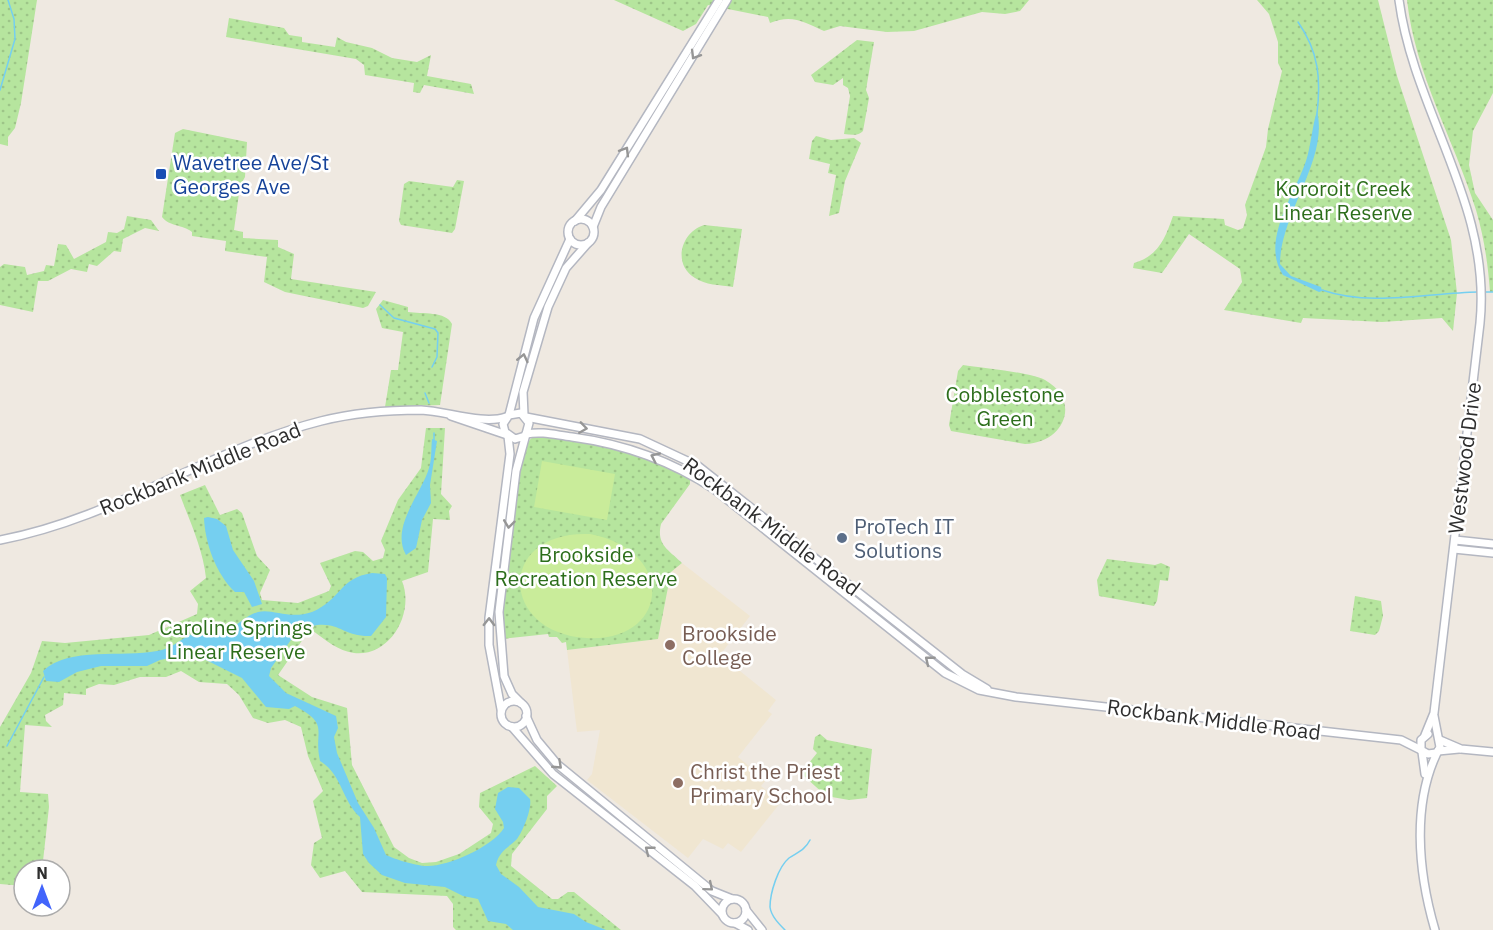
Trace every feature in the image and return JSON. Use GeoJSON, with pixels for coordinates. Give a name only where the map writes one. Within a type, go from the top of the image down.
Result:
{"type":"FeatureCollection","features":[{"type":"Feature","properties":{"kind":"street","name":"Westwood Drive"},"geometry":{"type":"LineString","coordinates":[[1399,0],[1409,47],[1467,202],[1480,260],[1481,315],[1454,549],[1434,713],[1424,736]]}},
{"type":"Feature","properties":{"kind":"street"},"geometry":{"type":"LineString","coordinates":[[722,2],[601,190],[568,229],[570,239],[534,318],[508,416],[503,424],[508,436],[510,454],[489,618],[489,645],[503,722],[512,727],[553,774],[695,886],[728,921],[748,930]]}},
{"type":"Feature","properties":{"kind":"street"},"geometry":{"type":"LineString","coordinates":[[722,2],[601,207],[593,227],[593,236],[566,268],[548,307],[524,393],[525,416],[530,427],[516,471],[498,631],[504,676],[512,694],[521,703],[537,741],[556,764],[712,891],[741,901],[762,930]]}},
{"type":"Feature","properties":{"kind":"street"},"geometry":{"type":"LineString","coordinates":[[575,221],[587,221],[593,227]]}},
{"type":"Feature","properties":{"kind":"street"},"geometry":{"type":"LineString","coordinates":[[570,239],[576,244],[588,243]]}},
{"type":"Feature","properties":{"kind":"street","name":"Rockbank Middle Road"},"geometry":{"type":"LineString","coordinates":[[440,412],[508,436]]}},
{"type":"Feature","properties":{"kind":"street","name":"Rockbank Middle Road"},"geometry":{"type":"LineString","coordinates":[[0,540],[71,521],[291,430],[369,413],[440,412],[487,419],[508,416]]}},
{"type":"Feature","properties":{"kind":"street"},"geometry":{"type":"LineString","coordinates":[[508,416],[518,412],[525,416]]}},
{"type":"Feature","properties":{"kind":"street","name":"Rockbank Middle Road"},"geometry":{"type":"LineString","coordinates":[[525,416],[640,439],[698,466],[962,674],[992,692]]}},
{"type":"Feature","properties":{"kind":"street","name":"Rockbank Middle Road"},"geometry":{"type":"LineString","coordinates":[[526,435],[545,432],[627,446],[701,480],[945,673],[963,684],[992,692],[1401,740],[1424,736]]}},
{"type":"Feature","properties":{"kind":"street"},"geometry":{"type":"LineString","coordinates":[[508,436],[515,439],[526,435]]}},
{"type":"Feature","properties":{"kind":"street"},"geometry":{"type":"LineString","coordinates":[[698,466],[702,473],[701,480]]}},
{"type":"Feature","properties":{"kind":"street"},"geometry":{"type":"LineString","coordinates":[[729,501],[734,493]]}},
{"type":"Feature","properties":{"kind":"street"},"geometry":{"type":"LineString","coordinates":[[1455,540],[1493,544]]}},
{"type":"Feature","properties":{"kind":"street"},"geometry":{"type":"LineString","coordinates":[[1454,549],[1493,553]]}},
{"type":"Feature","properties":{"kind":"street"},"geometry":{"type":"LineString","coordinates":[[801,560],[808,551]]}},
{"type":"Feature","properties":{"kind":"street"},"geometry":{"type":"LineString","coordinates":[[501,709],[510,701],[521,703]]}},
{"type":"Feature","properties":{"kind":"street","name":"Westwood Drive"},"geometry":{"type":"LineString","coordinates":[[1434,713],[1439,739]]}},
{"type":"Feature","properties":{"kind":"street"},"geometry":{"type":"LineString","coordinates":[[512,727],[523,723],[526,716]]}},
{"type":"Feature","properties":{"kind":"street"},"geometry":{"type":"LineString","coordinates":[[1435,930],[1425,887],[1422,851],[1426,779],[1422,751],[1424,736],[1432,734],[1461,749]]}},
{"type":"Feature","properties":{"kind":"street"},"geometry":{"type":"LineString","coordinates":[[1426,779],[1437,752],[1439,739]]}},
{"type":"Feature","properties":{"kind":"street","name":"Rockbank Middle Road"},"geometry":{"type":"LineString","coordinates":[[1401,740],[1422,751]]}},
{"type":"Feature","properties":{"kind":"street"},"geometry":{"type":"LineString","coordinates":[[1422,751],[1431,754],[1461,749],[1493,752]]}},
{"type":"Feature","properties":{"kind":"street"},"geometry":{"type":"LineString","coordinates":[[722,914],[724,904],[732,899]]}},
{"type":"Feature","properties":{"kind":"street"},"geometry":{"type":"LineString","coordinates":[[735,923],[744,919],[746,910]]}},
{"type":"Feature","properties":{"kind":"shaded area"},"geometry":{"type":"Polygon","coordinates":[[[682,563],[750,616],[720,655],[776,700],[768,711],[772,714],[738,757],[766,780],[761,786],[781,802],[741,852],[728,843],[723,849],[703,839],[688,858],[587,780],[592,774],[600,730],[577,732],[567,650],[658,639],[671,572],[682,563]]]}},
{"type":"Feature","properties":{"kind":"green space"},"geometry":{"type":"Polygon","coordinates":[[[0,0],[37,0],[21,103],[15,128],[8,137],[8,146],[0,144],[0,0]]]}},
{"type":"Feature","properties":{"kind":"green space"},"geometry":{"type":"Polygon","coordinates":[[[614,0],[1029,0],[1020,11],[1005,14],[982,12],[914,31],[887,32],[840,26],[824,31],[791,19],[770,23],[768,17],[708,5],[696,24],[683,31],[614,0]]]}},
{"type":"Feature","properties":{"kind":"green space","name":"Kororoit Creek Linear Reserve"},"geometry":{"type":"Polygon","coordinates":[[[1257,0],[1378,0],[1397,76],[1451,240],[1457,293],[1453,331],[1442,318],[1382,322],[1303,318],[1301,323],[1224,310],[1242,282],[1240,269],[1189,234],[1162,273],[1133,268],[1134,263],[1149,256],[1160,246],[1173,216],[1224,219],[1225,225],[1238,230],[1243,228],[1247,215],[1245,205],[1266,147],[1282,71],[1278,63],[1278,42],[1269,14],[1257,0]]]}},
{"type":"Feature","properties":{"kind":"green space"},"geometry":{"type":"Polygon","coordinates":[[[1407,0],[1493,0],[1493,93],[1473,131],[1469,165],[1475,193],[1493,220],[1493,292],[1490,292],[1485,251],[1476,210],[1418,54],[1407,0]]]}},
{"type":"Feature","properties":{"kind":"green space"},"geometry":{"type":"Polygon","coordinates":[[[229,18],[284,28],[289,35],[302,37],[302,42],[335,47],[337,37],[346,42],[372,48],[392,58],[417,62],[431,55],[427,76],[471,84],[474,94],[424,85],[420,93],[413,92],[414,83],[365,75],[364,65],[356,59],[226,37],[229,18]]]}},
{"type":"Feature","properties":{"kind":"green space"},"geometry":{"type":"Polygon","coordinates":[[[857,40],[874,42],[866,90],[869,98],[863,131],[849,135],[844,134],[850,96],[848,88],[843,85],[843,78],[833,85],[815,82],[811,75],[857,40]]]}},
{"type":"Feature","properties":{"kind":"green space"},"geometry":{"type":"Polygon","coordinates":[[[183,129],[247,142],[245,177],[240,186],[234,230],[243,232],[243,238],[278,240],[278,247],[294,254],[291,279],[376,292],[368,306],[363,308],[285,292],[264,282],[267,257],[225,251],[226,241],[192,236],[192,232],[188,229],[165,220],[162,217],[175,133],[183,129]]]}},
{"type":"Feature","properties":{"kind":"green space"},"geometry":{"type":"Polygon","coordinates":[[[816,136],[831,140],[854,138],[861,143],[845,181],[839,213],[829,216],[836,175],[828,173],[830,164],[809,159],[812,141],[816,136]]]}},
{"type":"Feature","properties":{"kind":"green space"},"geometry":{"type":"Polygon","coordinates":[[[457,180],[464,181],[455,229],[452,233],[401,225],[399,221],[404,184],[409,181],[453,187],[457,180]]]}},
{"type":"Feature","properties":{"kind":"green space"},"geometry":{"type":"Polygon","coordinates":[[[127,216],[151,220],[159,231],[145,228],[123,239],[121,252],[114,251],[97,266],[89,264],[87,272],[71,269],[48,281],[38,281],[33,312],[0,305],[0,267],[4,264],[25,267],[27,275],[44,271],[46,265],[54,266],[58,244],[66,245],[74,259],[106,242],[108,232],[117,233],[124,229],[127,216]]]}},
{"type":"Feature","properties":{"kind":"green space"},"geometry":{"type":"Polygon","coordinates":[[[704,225],[742,229],[733,287],[703,282],[695,278],[683,265],[682,249],[685,241],[690,234],[704,225]]]}},
{"type":"Feature","properties":{"kind":"green space"},"geometry":{"type":"Polygon","coordinates":[[[383,300],[408,307],[408,312],[445,317],[452,324],[440,405],[385,407],[391,370],[398,370],[403,332],[382,328],[376,309],[383,300]]]}},
{"type":"Feature","properties":{"kind":"green space","name":"Cobblestone Green"},"geometry":{"type":"Polygon","coordinates":[[[963,365],[1017,373],[1045,380],[1063,399],[1065,409],[1058,429],[1050,437],[1039,442],[1025,444],[951,431],[949,425],[958,371],[963,365]]]}},
{"type":"Feature","properties":{"kind":"green space","name":"Caroline Springs Linear Reserve"},"geometry":{"type":"Polygon","coordinates":[[[426,428],[445,428],[441,494],[452,506],[449,511],[450,520],[433,519],[428,572],[402,581],[405,606],[396,630],[379,648],[354,653],[337,648],[313,631],[308,632],[278,675],[312,697],[347,708],[352,765],[394,847],[409,858],[422,863],[436,862],[459,854],[491,833],[493,824],[479,807],[480,793],[535,766],[557,786],[547,796],[547,809],[512,854],[511,866],[552,899],[558,899],[568,892],[574,892],[621,930],[456,930],[453,927],[453,904],[447,896],[362,892],[345,871],[320,878],[311,865],[314,843],[322,838],[313,801],[323,791],[308,756],[301,727],[285,720],[268,723],[253,718],[239,695],[227,684],[199,682],[181,671],[166,677],[140,677],[114,685],[99,684],[86,689],[86,695],[64,693],[63,705],[45,715],[46,721],[52,727],[25,725],[20,792],[48,794],[49,807],[43,858],[12,858],[12,885],[0,884],[0,727],[31,673],[42,641],[65,643],[149,635],[197,614],[198,604],[190,591],[206,578],[199,546],[180,495],[205,485],[220,515],[237,509],[242,513],[257,556],[270,570],[260,593],[262,600],[298,603],[329,591],[331,586],[320,563],[355,551],[363,552],[373,561],[383,558],[385,550],[381,541],[398,500],[421,468],[426,428]]]}},
{"type":"Feature","properties":{"kind":"green space","name":"Brookside Recreation Reserve"},"geometry":{"type":"Polygon","coordinates":[[[537,436],[600,445],[647,456],[690,477],[690,484],[661,524],[662,542],[682,563],[671,572],[658,639],[567,650],[566,642],[562,643],[557,637],[549,637],[548,634],[502,639],[506,569],[519,475],[529,441],[537,436]]]}},
{"type":"Feature","properties":{"kind":"green space"},"geometry":{"type":"Polygon","coordinates":[[[542,461],[615,474],[607,520],[534,507],[542,461]]]}},
{"type":"Feature","properties":{"kind":"green space"},"geometry":{"type":"Polygon","coordinates":[[[590,534],[618,543],[638,558],[649,575],[652,594],[647,612],[634,626],[614,636],[586,638],[557,632],[537,619],[524,602],[520,583],[524,564],[537,548],[559,537],[590,534]]]}},
{"type":"Feature","properties":{"kind":"green space"},"geometry":{"type":"Polygon","coordinates":[[[1107,559],[1155,565],[1161,563],[1170,567],[1168,581],[1160,580],[1154,606],[1099,596],[1097,580],[1107,559]]]}},
{"type":"Feature","properties":{"kind":"green space"},"geometry":{"type":"Polygon","coordinates":[[[1355,596],[1381,601],[1383,616],[1379,631],[1375,635],[1350,631],[1355,596]]]}},
{"type":"Feature","properties":{"kind":"green space"},"geometry":{"type":"Polygon","coordinates":[[[820,734],[827,740],[872,749],[867,798],[849,800],[826,796],[804,776],[804,769],[817,753],[813,749],[815,737],[820,734]]]}},
{"type":"Feature","properties":{"kind":"water"},"geometry":{"type":"Polygon","coordinates":[[[1317,111],[1319,129],[1316,148],[1311,167],[1287,226],[1280,264],[1291,276],[1321,287],[1322,291],[1319,292],[1283,275],[1277,262],[1275,247],[1282,218],[1306,161],[1317,111]]]}},
{"type":"Feature","properties":{"kind":"water"},"geometry":{"type":"Polygon","coordinates":[[[432,439],[437,441],[430,485],[431,503],[422,520],[416,548],[406,555],[402,544],[404,522],[429,468],[432,439]]]}},
{"type":"Feature","properties":{"kind":"water"},"geometry":{"type":"Polygon","coordinates":[[[204,518],[217,519],[226,526],[233,550],[254,581],[262,604],[252,607],[244,592],[235,592],[222,576],[207,538],[204,518]]]}},
{"type":"Feature","properties":{"kind":"water"},"geometry":{"type":"Polygon","coordinates":[[[372,573],[385,574],[387,578],[386,617],[371,636],[322,625],[298,630],[271,668],[269,676],[286,693],[336,716],[338,728],[334,737],[337,753],[358,803],[374,828],[386,855],[426,866],[445,863],[480,849],[504,828],[495,809],[498,793],[508,787],[519,788],[530,799],[530,808],[517,839],[497,860],[496,865],[501,874],[519,887],[538,907],[574,914],[606,930],[513,930],[506,924],[488,921],[478,899],[463,896],[445,887],[405,883],[382,875],[363,854],[360,817],[349,803],[333,773],[320,761],[318,729],[313,718],[295,706],[289,709],[266,707],[242,678],[206,660],[186,655],[160,660],[147,666],[101,666],[77,672],[59,682],[46,681],[43,671],[67,658],[162,650],[194,633],[230,628],[250,615],[263,611],[296,615],[312,612],[329,602],[346,584],[372,573]]]}},
{"type":"Feature","properties":{"kind":"waterway"},"geometry":{"type":"LineString","coordinates":[[0,90],[15,39],[14,19],[8,0]]}},
{"type":"Feature","properties":{"kind":"waterway"},"geometry":{"type":"LineString","coordinates":[[1298,22],[1310,44],[1317,66],[1319,89],[1317,114]]}},
{"type":"Feature","properties":{"kind":"waterway"},"geometry":{"type":"LineString","coordinates":[[1322,290],[1360,298],[1399,298],[1478,292]]}},
{"type":"Feature","properties":{"kind":"waterway"},"geometry":{"type":"LineString","coordinates":[[1483,292],[1493,292]]}},
{"type":"Feature","properties":{"kind":"waterway"},"geometry":{"type":"LineString","coordinates":[[380,305],[394,318],[435,329],[438,333],[437,357],[432,367]]}},
{"type":"Feature","properties":{"kind":"waterway"},"geometry":{"type":"LineString","coordinates":[[425,393],[429,403]]}},
{"type":"Feature","properties":{"kind":"waterway"},"geometry":{"type":"LineString","coordinates":[[434,433],[434,440]]}},
{"type":"Feature","properties":{"kind":"waterway"},"geometry":{"type":"LineString","coordinates":[[7,746],[44,677]]}},
{"type":"Feature","properties":{"kind":"waterway"},"geometry":{"type":"LineString","coordinates":[[785,930],[776,920],[770,907],[773,888],[785,862],[804,849],[810,840]]}},
{"type":"Feature","properties":{"kind":"place","name":"Wavetree Ave/St Georges Ave"},"geometry":{"type":"Point","coordinates":[161,174]}},
{"type":"Feature","properties":{"kind":"place","name":"ProTech IT Solutions"},"geometry":{"type":"Point","coordinates":[842,538]}},
{"type":"Feature","properties":{"kind":"place","name":"Brookside College"},"geometry":{"type":"Point","coordinates":[670,645]}},
{"type":"Feature","properties":{"kind":"place","name":"Christ the Priest Primary School"},"geometry":{"type":"Point","coordinates":[678,783]}}]}
